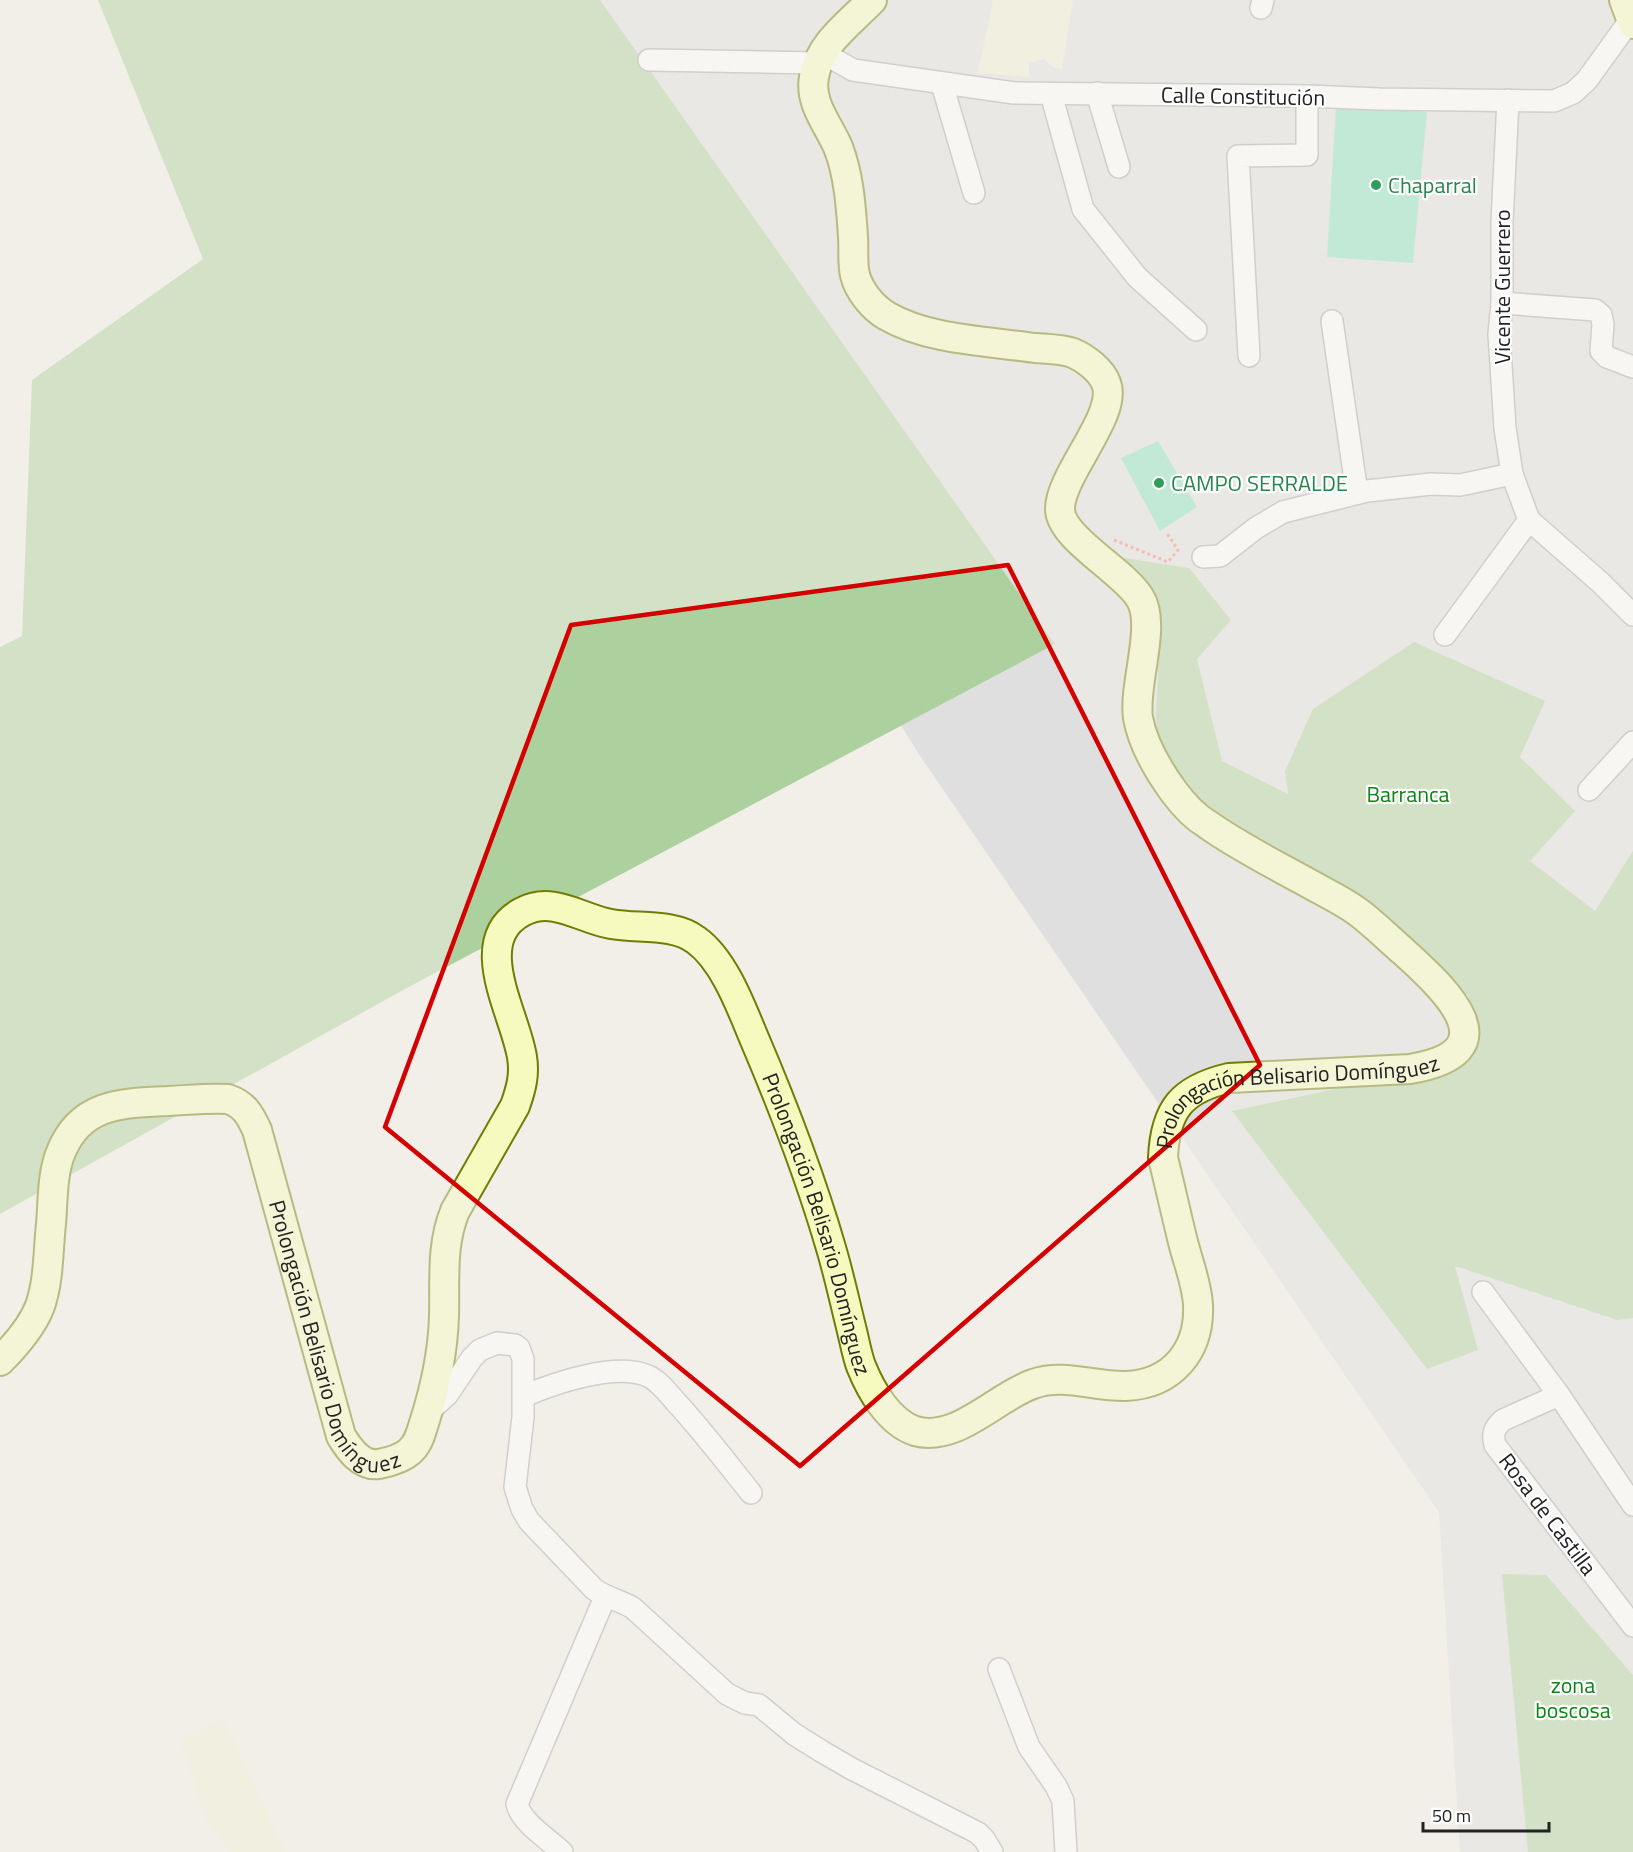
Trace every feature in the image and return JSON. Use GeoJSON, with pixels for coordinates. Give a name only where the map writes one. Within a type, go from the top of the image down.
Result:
{"type":"FeatureCollection","features":[{"type":"Feature","properties":{"kind":"main road"},"geometry":{"type":"LineString","coordinates":[[819,57],[872,0]]}},
{"type":"Feature","properties":{"kind":"main road","name":"Prolongación Belisario Domínguez"},"geometry":{"type":"LineString","coordinates":[[0,1361],[21,1338],[39,1307],[45,1287],[56,1173],[61,1153],[69,1136],[84,1120],[100,1110],[119,1104],[228,1099],[238,1102],[246,1109],[257,1130],[336,1424],[347,1447],[356,1456],[374,1465],[399,1458],[409,1452],[418,1443],[440,1370],[446,1242],[449,1226],[455,1211],[515,1106],[522,1087],[522,1056],[496,954],[497,941],[502,931],[510,920],[529,908],[554,906],[606,923],[672,930],[695,939],[709,952],[721,970],[742,1012],[777,1090],[803,1160],[831,1250],[861,1367],[897,1422],[920,1432],[933,1432],[972,1420],[1020,1389],[1034,1383],[1060,1380],[1125,1386],[1162,1377],[1180,1362],[1193,1339],[1198,1304],[1163,1158],[1164,1134],[1169,1118],[1191,1092],[1208,1083],[1229,1078],[1419,1068],[1444,1060],[1462,1043],[1466,1034],[1465,1025],[1454,1002],[1357,911],[1204,823],[1176,795],[1148,752],[1138,716],[1140,674],[1147,624],[1142,600],[1125,580],[1076,538],[1064,524],[1060,509],[1064,493],[1108,403],[1107,384],[1095,367],[1072,353],[927,332],[885,315],[866,298],[855,275],[851,201],[838,148],[818,110],[812,82],[819,57]]}},
{"type":"Feature","properties":{"kind":"street","name":"Calle Constitución"},"geometry":{"type":"LineString","coordinates":[[819,57],[853,70],[1014,93],[1554,101],[1573,93],[1587,80],[1630,16]]}},
{"type":"Feature","properties":{"kind":"street"},"geometry":{"type":"LineString","coordinates":[[649,60],[819,57]]}},
{"type":"Feature","properties":{"kind":"street"},"geometry":{"type":"LineString","coordinates":[[942,84],[974,192]]}},
{"type":"Feature","properties":{"kind":"street"},"geometry":{"type":"LineString","coordinates":[[1097,93],[1119,167]]}},
{"type":"Feature","properties":{"kind":"street"},"geometry":{"type":"LineString","coordinates":[[1052,94],[1083,209],[1137,277],[1197,330]]}},
{"type":"Feature","properties":{"kind":"street"},"geometry":{"type":"LineString","coordinates":[[1250,356],[1238,156],[1307,155],[1307,96]]}},
{"type":"Feature","properties":{"kind":"street","name":"Vicente Guerrero"},"geometry":{"type":"LineString","coordinates":[[1508,100],[1502,222],[1502,303],[1499,334],[1505,428],[1512,474],[1529,520],[1633,615]]}},
{"type":"Feature","properties":{"kind":"street"},"geometry":{"type":"LineString","coordinates":[[1502,303],[1595,310],[1601,315],[1603,324],[1601,351],[1607,357],[1633,367]]}},
{"type":"Feature","properties":{"kind":"street"},"geometry":{"type":"LineString","coordinates":[[1332,321],[1357,493]]}},
{"type":"Feature","properties":{"kind":"street"},"geometry":{"type":"LineString","coordinates":[[1203,557],[1220,556],[1256,528],[1283,512],[1357,493],[1431,484],[1460,485],[1512,474]]}},
{"type":"Feature","properties":{"kind":"street"},"geometry":{"type":"LineString","coordinates":[[1445,635],[1529,520]]}},
{"type":"Feature","properties":{"kind":"street"},"geometry":{"type":"LineString","coordinates":[[1589,790],[1633,742]]}},
{"type":"Feature","properties":{"kind":"street"},"geometry":{"type":"LineString","coordinates":[[1483,1292],[1559,1395],[1633,1505]]}},
{"type":"Feature","properties":{"kind":"street"},"geometry":{"type":"LineString","coordinates":[[428,1412],[447,1395],[472,1358],[487,1346],[497,1343],[515,1345],[522,1353],[524,1396],[515,1487],[517,1498],[529,1521],[583,1578],[605,1597],[633,1608],[727,1694],[745,1703],[759,1705],[794,1734],[829,1756],[978,1833],[992,1852]]}},
{"type":"Feature","properties":{"kind":"street"},"geometry":{"type":"LineString","coordinates":[[524,1396],[558,1382],[611,1372],[638,1373],[650,1377],[688,1415],[751,1493]]}},
{"type":"Feature","properties":{"kind":"street","name":"Rosa de Castilla"},"geometry":{"type":"LineString","coordinates":[[1559,1395],[1503,1420],[1495,1427],[1493,1436],[1495,1445],[1633,1626]]}},
{"type":"Feature","properties":{"kind":"street"},"geometry":{"type":"LineString","coordinates":[[561,1852],[521,1815],[517,1804],[605,1597]]}},
{"type":"Feature","properties":{"kind":"street"},"geometry":{"type":"LineString","coordinates":[[999,1669],[1029,1747],[1056,1786],[1063,1801],[1066,1852]]}},
{"type":"Feature","properties":{"kind":"path"},"geometry":{"type":"LineString","coordinates":[[1112,539],[1168,562],[1178,550],[1166,532]]}},
{"type":"Feature","properties":{"kind":"highlighted area"},"geometry":{"type":"Polygon","coordinates":[[[1008,565],[1260,1065],[800,1466],[385,1127],[571,625],[1008,565]]]}},
{"type":"Feature","properties":{"kind":"shaded area"},"geometry":{"type":"Polygon","coordinates":[[[451,0],[1633,0],[1633,1852],[1460,1852],[1439,1512],[920,756],[451,0]]]}},
{"type":"Feature","properties":{"kind":"green space"},"geometry":{"type":"Polygon","coordinates":[[[98,0],[600,0],[1055,644],[405,989],[0,1214],[0,647],[22,636],[32,380],[203,259],[98,0]]]}},
{"type":"Feature","properties":{"kind":"green space"},"geometry":{"type":"Polygon","coordinates":[[[993,0],[1073,0],[1062,69],[1054,68],[1044,59],[1029,63],[1029,77],[978,73],[993,0]]]}},
{"type":"Feature","properties":{"kind":"green space","name":"Chaparral"},"geometry":{"type":"Polygon","coordinates":[[[1336,106],[1427,112],[1413,263],[1327,257],[1336,106]]]}},
{"type":"Feature","properties":{"kind":"green space","name":"CAMPO SERRALDE"},"geometry":{"type":"Polygon","coordinates":[[[1158,441],[1197,507],[1160,531],[1121,458],[1158,441]]]}},
{"type":"Feature","properties":{"kind":"green space","name":"Barranca"},"geometry":{"type":"Polygon","coordinates":[[[1124,558],[1189,568],[1231,620],[1197,659],[1222,761],[1288,794],[1285,771],[1313,709],[1414,642],[1545,701],[1520,757],[1575,811],[1530,861],[1595,911],[1633,851],[1633,1318],[1617,1320],[1455,1266],[1478,1350],[1427,1369],[1232,1111],[1457,1063],[1471,1050],[1477,1022],[1468,995],[1448,978],[1321,879],[1204,803],[1166,764],[1157,742],[1156,712],[1161,614],[1124,558]]]}},
{"type":"Feature","properties":{"kind":"green space","name":"zona boscosa"},"geometry":{"type":"Polygon","coordinates":[[[1502,1574],[1546,1575],[1633,1675],[1633,1852],[1528,1852],[1502,1574]]]}},
{"type":"Feature","properties":{"kind":"green space"},"geometry":{"type":"Polygon","coordinates":[[[223,1719],[285,1852],[230,1852],[208,1824],[181,1742],[223,1719]]]}},
{"type":"Feature","properties":{"kind":"place","name":"Chaparral"},"geometry":{"type":"Point","coordinates":[1376,185]}},
{"type":"Feature","properties":{"kind":"place","name":"CAMPO SERRALDE"},"geometry":{"type":"Point","coordinates":[1159,483]}}]}
